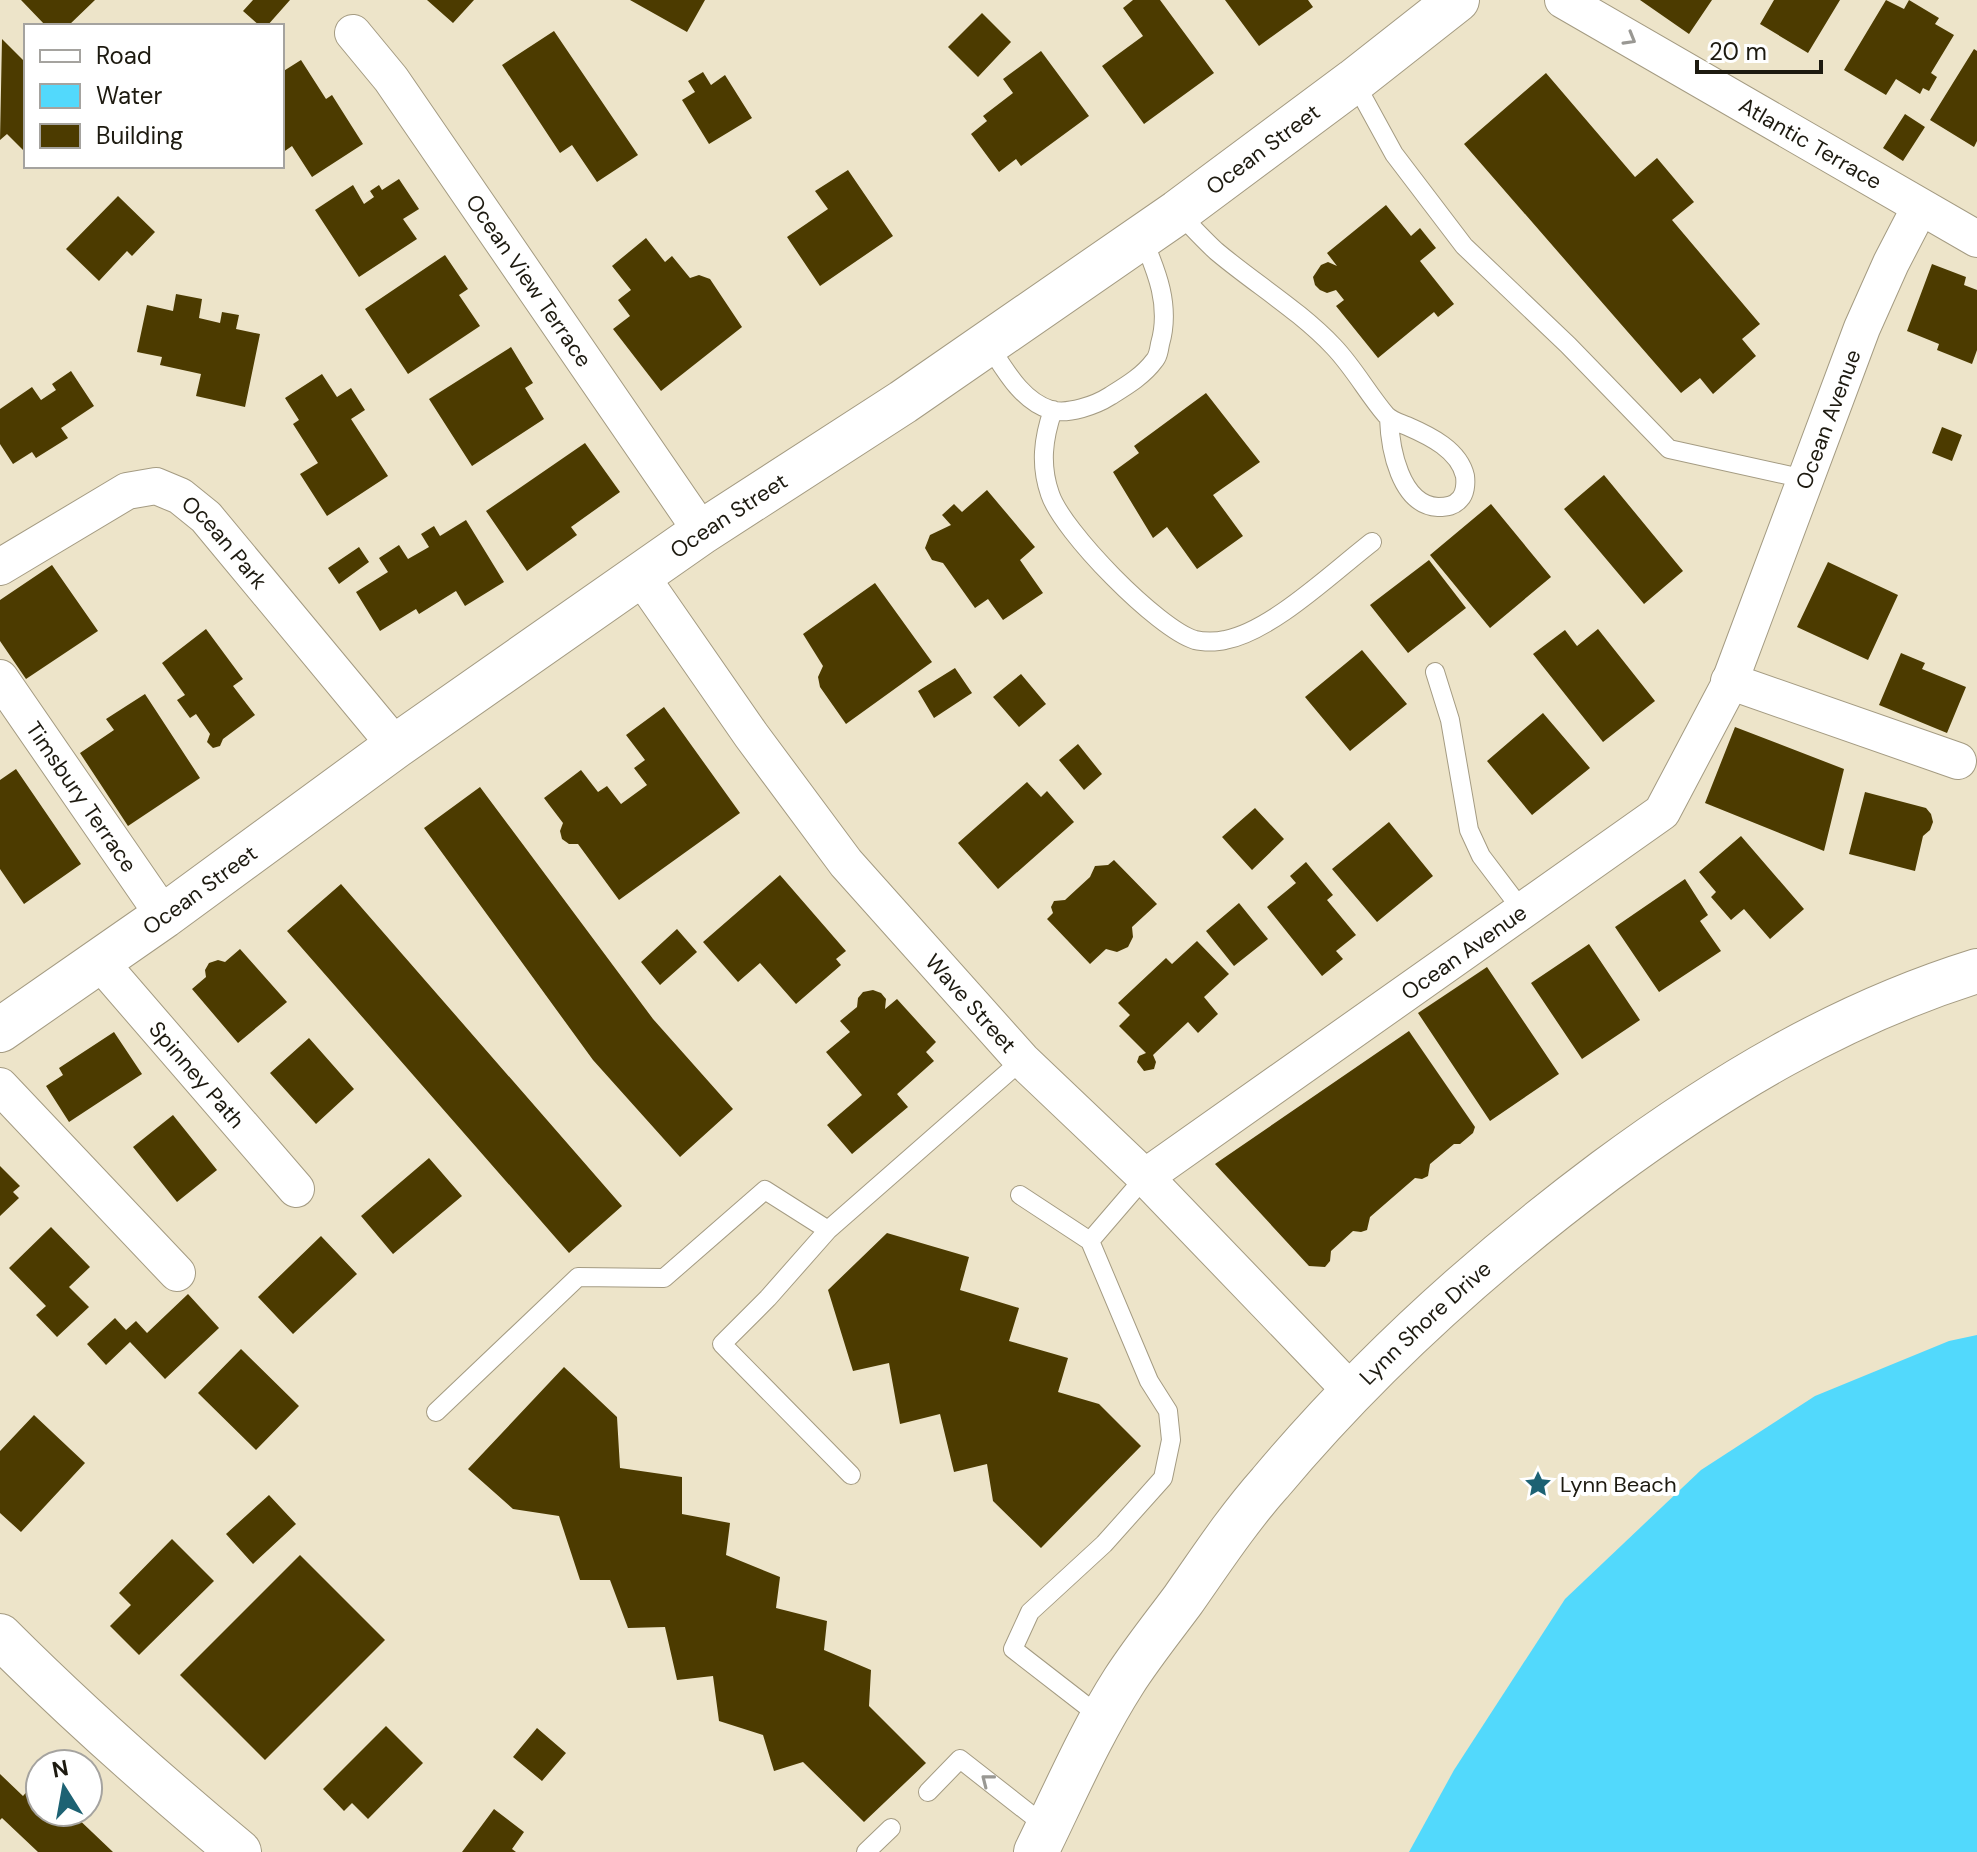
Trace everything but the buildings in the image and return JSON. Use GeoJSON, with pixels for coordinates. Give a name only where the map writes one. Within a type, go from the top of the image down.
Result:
{"type":"FeatureCollection","features":[{"type":"Feature","properties":{"kind":"main road","name":"Ocean Street"},"geometry":{"type":"LineString","coordinates":[[0,1030],[640,575],[988,344],[1178,212],[1457,0]]}},
{"type":"Feature","properties":{"kind":"main road","name":"Lynn Shore Drive"},"geometry":{"type":"LineString","coordinates":[[1042,1840],[1124,1682],[1268,1484],[1351,1391],[1456,1290],[1532,1226],[1634,1149],[1749,1072],[1871,1010],[1928,986],[1977,971]]}},
{"type":"Feature","properties":{"kind":"main road"},"geometry":{"type":"LineString","coordinates":[[0,1636],[67,1703],[239,1852]]}},
{"type":"Feature","properties":{"kind":"street","name":"Atlantic Terrace"},"geometry":{"type":"LineString","coordinates":[[1563,0],[1977,239]]}},
{"type":"Feature","properties":{"kind":"street","name":"Ocean View Terrace"},"geometry":{"type":"LineString","coordinates":[[353,33],[391,79],[702,532]]}},
{"type":"Feature","properties":{"kind":"street","name":"Ocean Avenue"},"geometry":{"type":"LineString","coordinates":[[1145,1177],[1662,812],[1729,681],[1862,328],[1920,207]]}},
{"type":"Feature","properties":{"kind":"street","name":"Ocean Park"},"geometry":{"type":"LineString","coordinates":[[0,567],[127,491],[156,486],[180,496],[206,517],[396,746]]}},
{"type":"Feature","properties":{"kind":"street","name":"Wave Street"},"geometry":{"type":"LineString","coordinates":[[640,575],[751,735],[846,863],[1022,1060],[1145,1177],[1351,1391]]}},
{"type":"Feature","properties":{"kind":"street","name":"Timsbury Terrace"},"geometry":{"type":"LineString","coordinates":[[0,678],[164,916]]}},
{"type":"Feature","properties":{"kind":"street"},"geometry":{"type":"LineString","coordinates":[[1729,681],[1958,761]]}},
{"type":"Feature","properties":{"kind":"street","name":"Spinney Path"},"geometry":{"type":"LineString","coordinates":[[99,961],[296,1189]]}},
{"type":"Feature","properties":{"kind":"street"},"geometry":{"type":"LineString","coordinates":[[0,1086],[177,1273]]}},
{"type":"Feature","properties":{"kind":"lane"},"geometry":{"type":"LineString","coordinates":[[1354,81],[1394,154],[1464,246],[1568,345],[1669,449],[1805,479]]}},
{"type":"Feature","properties":{"kind":"lane"},"geometry":{"type":"LineString","coordinates":[[1178,212],[1215,250],[1301,316],[1336,348],[1389,418],[1449,450],[1462,466],[1466,482],[1462,497],[1451,507],[1434,507],[1419,499],[1407,486],[1390,440],[1389,418]]}},
{"type":"Feature","properties":{"kind":"lane"},"geometry":{"type":"LineString","coordinates":[[988,344],[1012,380],[1029,398],[1053,410],[1077,409],[1103,401],[1134,381],[1156,359],[1164,330],[1164,297],[1156,268],[1142,237]]}},
{"type":"Feature","properties":{"kind":"lane"},"geometry":{"type":"LineString","coordinates":[[1053,410],[1044,435],[1043,465],[1051,497],[1069,528],[1104,568],[1172,629],[1196,641],[1223,641],[1249,633],[1277,616],[1372,542]]}},
{"type":"Feature","properties":{"kind":"lane"},"geometry":{"type":"LineString","coordinates":[[1435,672],[1450,720],[1469,830],[1481,856],[1522,910]]}},
{"type":"Feature","properties":{"kind":"lane"},"geometry":{"type":"LineString","coordinates":[[851,1475],[722,1344],[828,1230],[1022,1060]]}},
{"type":"Feature","properties":{"kind":"lane"},"geometry":{"type":"LineString","coordinates":[[1090,1241],[1145,1177]]}},
{"type":"Feature","properties":{"kind":"lane"},"geometry":{"type":"LineString","coordinates":[[436,1412],[578,1277],[664,1278],[765,1190],[828,1230]]}},
{"type":"Feature","properties":{"kind":"lane"},"geometry":{"type":"LineString","coordinates":[[1020,1195],[1090,1241],[1149,1381],[1168,1411],[1171,1440],[1163,1478],[1104,1544],[1030,1612],[1013,1649],[1103,1719]]}},
{"type":"Feature","properties":{"kind":"lane"},"geometry":{"type":"LineString","coordinates":[[928,1792],[960,1759],[1042,1840]]}},
{"type":"Feature","properties":{"kind":"lane"},"geometry":{"type":"LineString","coordinates":[[866,1852],[891,1828]]}},
{"type":"Feature","properties":{"kind":"water"},"geometry":{"type":"Polygon","coordinates":[[[1977,1335],[1977,1852],[1409,1852],[1454,1770],[1565,1599],[1701,1470],[1815,1396],[1949,1341],[1977,1335]]]}},
{"type":"Feature","properties":{"kind":"place","name":"Lynn Beach"},"geometry":{"type":"Point","coordinates":[1538,1484]}}]}
